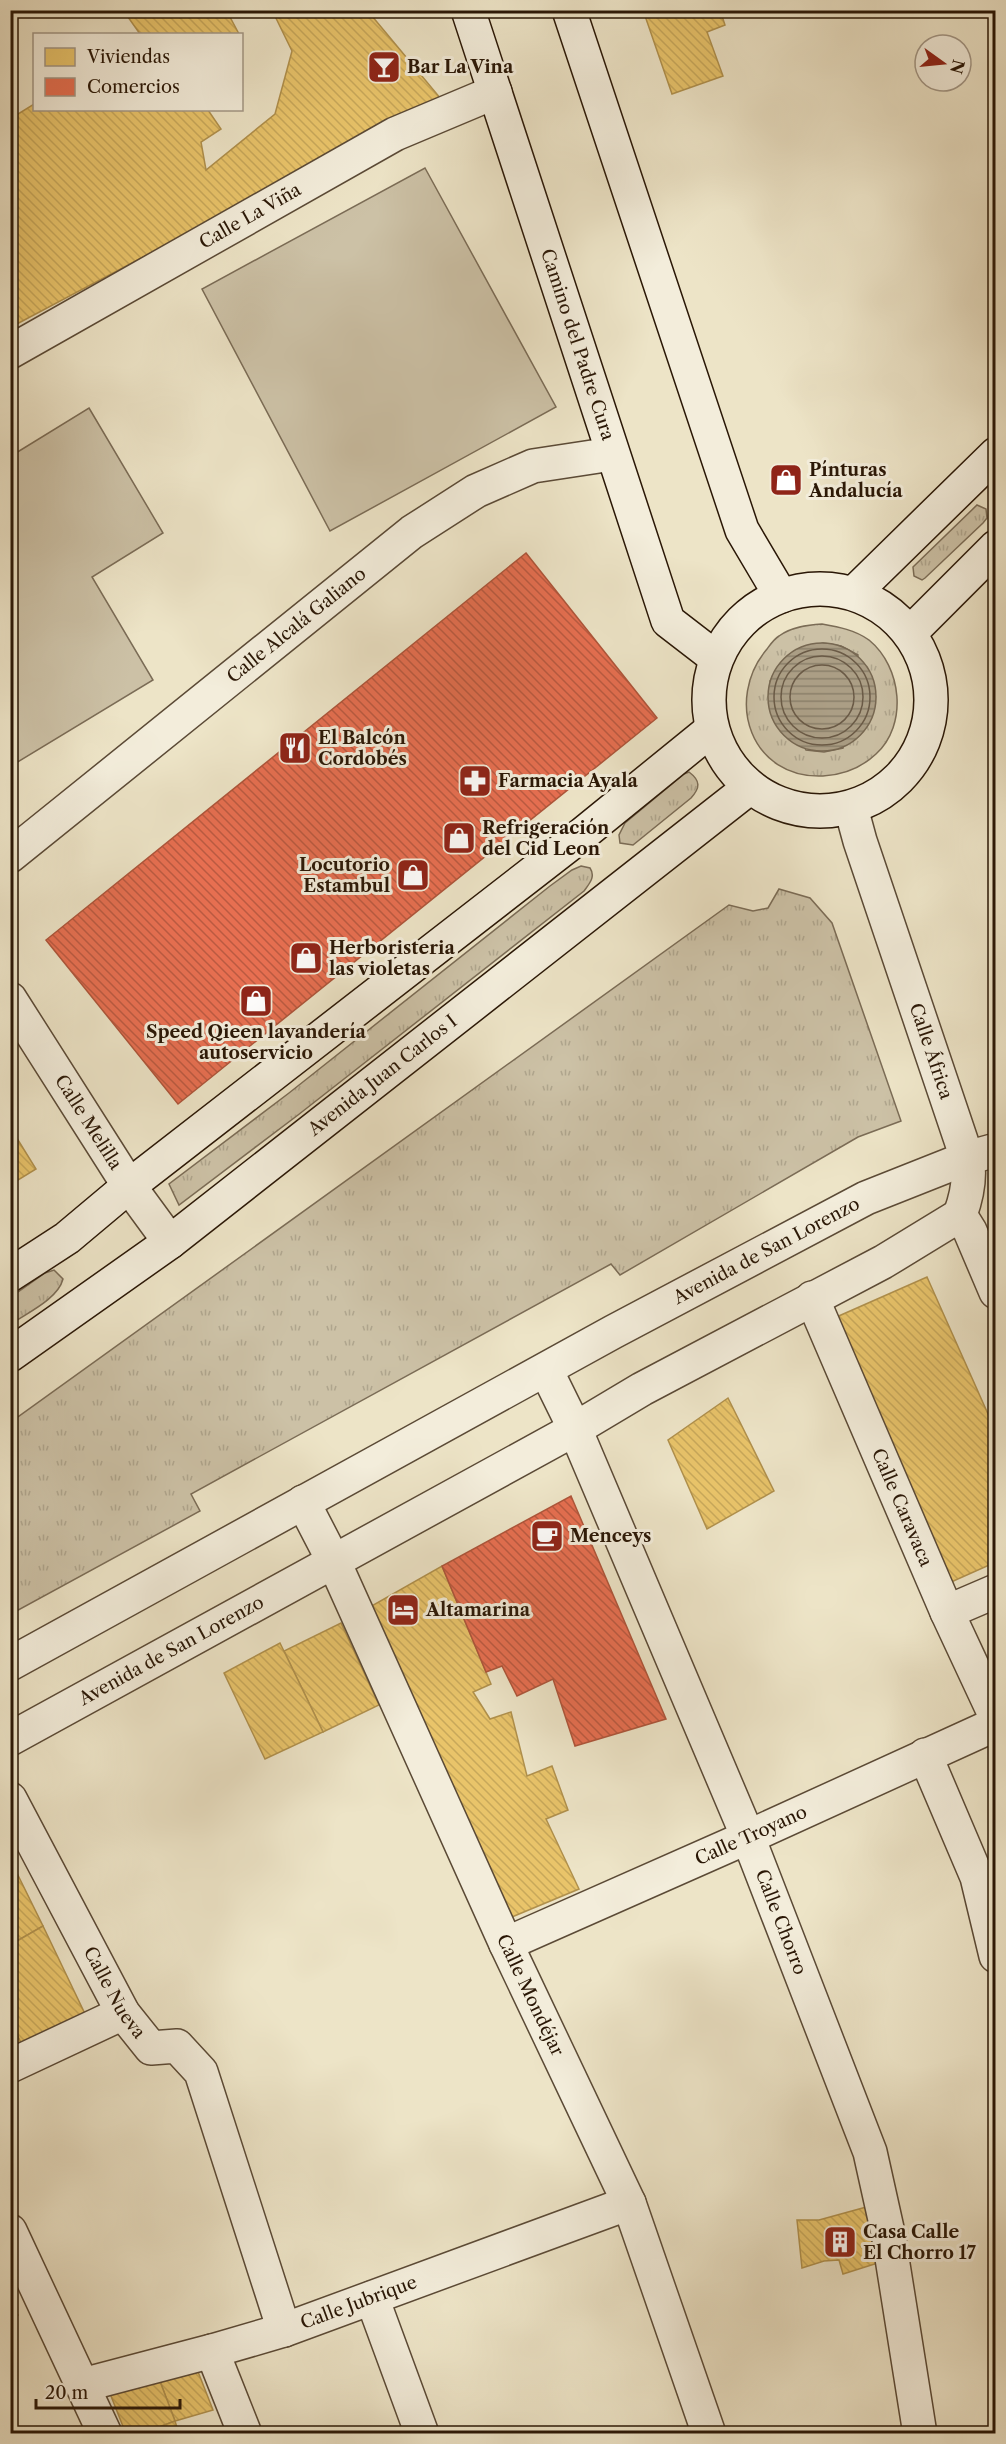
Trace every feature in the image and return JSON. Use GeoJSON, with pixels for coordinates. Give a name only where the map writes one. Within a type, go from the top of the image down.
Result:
{"type":"FeatureCollection","features":[{"type":"Feature","properties":{"kind":"street","name":"Camino del Padre Cura"},"geometry":{"type":"LineString","coordinates":[[468,10],[668,621],[716,658]]}},
{"type":"Feature","properties":{"kind":"street"},"geometry":{"type":"LineString","coordinates":[[569,10],[742,530],[781,596]]}},
{"type":"Feature","properties":{"kind":"street","name":"Calle La Viña"},"geometry":{"type":"LineString","coordinates":[[10,352],[395,134],[495,92]]}},
{"type":"Feature","properties":{"kind":"street","name":"Calle Alcalá Galiano"},"geometry":{"type":"LineString","coordinates":[[10,856],[412,532],[476,491],[533,466],[612,454]]}},
{"type":"Feature","properties":{"kind":"street"},"geometry":{"type":"LineString","coordinates":[[854,593],[996,454]]}},
{"type":"Feature","properties":{"kind":"street"},"geometry":{"type":"LineString","coordinates":[[910,633],[996,547]]}},
{"type":"Feature","properties":{"kind":"street"},"geometry":{"type":"LineString","coordinates":[[817,588],[854,593],[885,609],[910,633],[926,665],[932,700],[926,736],[910,768],[884,793],[851,808],[815,813],[780,806],[749,788],[725,761],[711,729],[708,694],[716,658],[731,631],[754,610],[781,596],[817,588]]}},
{"type":"Feature","properties":{"kind":"street"},"geometry":{"type":"LineString","coordinates":[[10,1275],[67,1238],[129,1186],[584,833],[711,729]]}},
{"type":"Feature","properties":{"kind":"street","name":"Avenida Juan Carlos I"},"geometry":{"type":"LineString","coordinates":[[10,1355],[170,1242],[749,788]]}},
{"type":"Feature","properties":{"kind":"street","name":"Calle África"},"geometry":{"type":"LineString","coordinates":[[851,808],[860,841],[981,1154],[969,1170],[966,1197],[960,1215]]}},
{"type":"Feature","properties":{"kind":"street","name":"Calle Melilla"},"geometry":{"type":"LineString","coordinates":[[10,999],[129,1186],[170,1242]]}},
{"type":"Feature","properties":{"kind":"street","name":"Avenida de San Lorenzo"},"geometry":{"type":"LineString","coordinates":[[10,1664],[303,1502],[867,1198],[981,1154]]}},
{"type":"Feature","properties":{"kind":"street"},"geometry":{"type":"LineString","coordinates":[[960,1215],[970,1231],[996,1292]]}},
{"type":"Feature","properties":{"kind":"street","name":"Avenida de San Lorenzo"},"geometry":{"type":"LineString","coordinates":[[10,1739],[575,1429],[642,1389],[883,1262],[960,1215]]}},
{"type":"Feature","properties":{"kind":"street","name":"Calle Caravaca"},"geometry":{"type":"LineString","coordinates":[[812,1298],[947,1612],[996,1717]]}},
{"type":"Feature","properties":{"kind":"street"},"geometry":{"type":"LineString","coordinates":[[546,1370],[575,1429]]}},
{"type":"Feature","properties":{"kind":"street","name":"Calle Chorro"},"geometry":{"type":"LineString","coordinates":[[575,1429],[748,1837],[870,2152],[888,2233],[920,2433]]}},
{"type":"Feature","properties":{"kind":"street"},"geometry":{"type":"LineString","coordinates":[[303,1502],[334,1562]]}},
{"type":"Feature","properties":{"kind":"street","name":"Calle Mondéjar"},"geometry":{"type":"LineString","coordinates":[[334,1562],[507,1944],[629,2203],[709,2433]]}},
{"type":"Feature","properties":{"kind":"street"},"geometry":{"type":"LineString","coordinates":[[947,1612],[996,1591]]}},
{"type":"Feature","properties":{"kind":"street","name":"Calle Troyano"},"geometry":{"type":"LineString","coordinates":[[507,1944],[996,1724]]}},
{"type":"Feature","properties":{"kind":"street"},"geometry":{"type":"LineString","coordinates":[[925,1755],[977,1877],[996,1956]]}},
{"type":"Feature","properties":{"kind":"street","name":"Calle Nueva"},"geometry":{"type":"LineString","coordinates":[[10,1799],[123,2013],[151,2048],[177,2046],[201,2072],[284,2330]]}},
{"type":"Feature","properties":{"kind":"street"},"geometry":{"type":"LineString","coordinates":[[10,2066],[123,2013]]}},
{"type":"Feature","properties":{"kind":"street","name":"Calle Jubrique"},"geometry":{"type":"LineString","coordinates":[[83,2385],[284,2330],[629,2203]]}},
{"type":"Feature","properties":{"kind":"street"},"geometry":{"type":"LineString","coordinates":[[10,2231],[105,2433]]}},
{"type":"Feature","properties":{"kind":"street"},"geometry":{"type":"LineString","coordinates":[[372,2298],[422,2433]]}},
{"type":"Feature","properties":{"kind":"street"},"geometry":{"type":"LineString","coordinates":[[212,2351],[245,2433]]}},
{"type":"Feature","properties":{"kind":"green space"},"geometry":{"type":"Polygon","coordinates":[[[425,168],[556,407],[330,531],[202,289],[425,168]]]}},
{"type":"Feature","properties":{"kind":"green space"},"geometry":{"type":"Polygon","coordinates":[[[89,408],[163,533],[92,577],[153,680],[11,766],[11,456],[89,408]]]}},
{"type":"Feature","properties":{"kind":"green space"},"geometry":{"type":"Polygon","coordinates":[[[977,505],[986,509],[987,518],[983,523],[925,578],[922,580],[914,576],[913,567],[977,505]]]}},
{"type":"Feature","properties":{"kind":"green space"},"geometry":{"type":"Polygon","coordinates":[[[822,624],[847,629],[869,640],[889,665],[897,696],[897,712],[893,728],[886,742],[876,754],[851,770],[823,776],[798,773],[778,765],[762,751],[752,733],[747,712],[747,691],[754,669],[771,644],[777,637],[789,630],[822,624]],[[823,643],[797,651],[781,664],[770,681],[806,750],[824,752],[843,748],[858,655],[841,646],[823,643]]]}},
{"type":"Feature","properties":{"kind":"green space"},"geometry":{"type":"Polygon","coordinates":[[[689,772],[696,778],[698,785],[691,798],[633,845],[620,843],[619,835],[625,823],[689,772]]]}},
{"type":"Feature","properties":{"kind":"green space"},"geometry":{"type":"Polygon","coordinates":[[[581,866],[590,868],[592,871],[591,880],[584,891],[179,1205],[169,1184],[289,1093],[550,886],[581,866]]]}},
{"type":"Feature","properties":{"kind":"green space"},"geometry":{"type":"Polygon","coordinates":[[[779,889],[810,898],[832,923],[901,1121],[858,1137],[620,1275],[611,1264],[191,1494],[200,1511],[11,1614],[11,1422],[729,905],[753,911],[768,908],[779,889]]]}},
{"type":"Feature","properties":{"kind":"green space"},"geometry":{"type":"Polygon","coordinates":[[[54,1270],[63,1279],[55,1293],[11,1324],[11,1297],[45,1273],[54,1270]]]}},
{"type":"Feature","properties":{"kind":"water"},"geometry":{"type":"Polygon","coordinates":[[[822,643],[843,647],[860,659],[872,676],[876,697],[872,718],[860,735],[843,747],[822,751],[801,747],[784,735],[772,718],[768,697],[772,676],[784,659],[801,647],[822,643]]]}},
{"type":"Feature","properties":{"kind":"building: Viviendas"},"geometry":{"type":"Polygon","coordinates":[[[123,10],[238,10],[230,17],[238,33],[139,33],[123,10]]]}},
{"type":"Feature","properties":{"kind":"building: Viviendas"},"geometry":{"type":"Polygon","coordinates":[[[272,10],[367,10],[441,99],[15,325],[10,318],[10,119],[33,105],[33,111],[209,111],[221,129],[201,142],[206,170],[275,114],[292,51],[272,10]]]}},
{"type":"Feature","properties":{"kind":"building: Viviendas"},"geometry":{"type":"Polygon","coordinates":[[[643,10],[720,10],[725,25],[707,32],[723,76],[672,94],[643,10]]]}},
{"type":"Feature","properties":{"kind":"building: Viviendas"},"geometry":{"type":"Polygon","coordinates":[[[10,1127],[36,1169],[10,1185],[10,1127]]]}},
{"type":"Feature","properties":{"kind":"building: Viviendas"},"geometry":{"type":"Polygon","coordinates":[[[927,1277],[996,1432],[996,1562],[949,1583],[832,1319],[927,1277]]]}},
{"type":"Feature","properties":{"kind":"building: Viviendas"},"geometry":{"type":"Polygon","coordinates":[[[728,1398],[774,1491],[707,1529],[668,1440],[728,1398]]]}},
{"type":"Feature","properties":{"kind":"building: Viviendas"},"geometry":{"type":"Polygon","coordinates":[[[442,1566],[491,1684],[473,1692],[490,1719],[511,1712],[527,1776],[552,1766],[568,1810],[546,1819],[579,1889],[507,1919],[368,1608],[442,1566]]]}},
{"type":"Feature","properties":{"kind":"building: Viviendas"},"geometry":{"type":"Polygon","coordinates":[[[341,1623],[379,1705],[323,1732],[284,1651],[341,1623]]]}},
{"type":"Feature","properties":{"kind":"building: Viviendas"},"geometry":{"type":"Polygon","coordinates":[[[280,1643],[323,1732],[265,1759],[224,1673],[280,1643]]]}},
{"type":"Feature","properties":{"kind":"building: Viviendas"},"geometry":{"type":"Polygon","coordinates":[[[10,1859],[43,1926],[10,1945],[10,1859]]]}},
{"type":"Feature","properties":{"kind":"building: Viviendas"},"geometry":{"type":"Polygon","coordinates":[[[43,1926],[86,2016],[23,2047],[10,2021],[10,1945],[43,1926]]]}},
{"type":"Feature","properties":{"kind":"building: Viviendas"},"geometry":{"type":"Polygon","coordinates":[[[10,2021],[23,2047],[10,2053],[10,2021]]]}},
{"type":"Feature","properties":{"kind":"building: Viviendas","name":"Casa Calle El Chorro 17"},"geometry":{"type":"Polygon","coordinates":[[[870,2206],[881,2262],[843,2274],[839,2260],[824,2261],[802,2268],[797,2220],[819,2220],[870,2206]]]}},
{"type":"Feature","properties":{"kind":"building: Viviendas"},"geometry":{"type":"Polygon","coordinates":[[[10,2300],[18,2315],[10,2318],[10,2300]]]}},
{"type":"Feature","properties":{"kind":"building: Viviendas"},"geometry":{"type":"Polygon","coordinates":[[[195,2364],[213,2410],[175,2421],[158,2376],[195,2364]]]}},
{"type":"Feature","properties":{"kind":"building: Viviendas"},"geometry":{"type":"Polygon","coordinates":[[[158,2376],[175,2421],[141,2434],[126,2434],[109,2391],[158,2376]]]}},
{"type":"Feature","properties":{"kind":"building: Viviendas"},"geometry":{"type":"Polygon","coordinates":[[[175,2421],[179,2434],[141,2434],[175,2421]]]}},
{"type":"Feature","properties":{"kind":"building: Comercios"},"geometry":{"type":"Polygon","coordinates":[[[526,553],[657,718],[178,1104],[46,940],[526,553]]]}},
{"type":"Feature","properties":{"kind":"building: Comercios"},"geometry":{"type":"Polygon","coordinates":[[[571,1496],[666,1719],[575,1746],[553,1679],[517,1696],[502,1666],[486,1672],[442,1566],[571,1496]]]}},
{"type":"Feature","properties":{"kind":"place","name":"Bar La Vina"},"geometry":{"type":"Point","coordinates":[384,67]}},
{"type":"Feature","properties":{"kind":"place","name":"Pínturas Andalucía"},"geometry":{"type":"Point","coordinates":[786,480]}},
{"type":"Feature","properties":{"kind":"place","name":"El Balcón Cordobés"},"geometry":{"type":"Point","coordinates":[295,748]}},
{"type":"Feature","properties":{"kind":"place","name":"Farmacia Ayala"},"geometry":{"type":"Point","coordinates":[475,781]}},
{"type":"Feature","properties":{"kind":"place","name":"Refrigeración del Cid Leon"},"geometry":{"type":"Point","coordinates":[459,838]}},
{"type":"Feature","properties":{"kind":"place","name":"Locutorio Estambul"},"geometry":{"type":"Point","coordinates":[413,875]}},
{"type":"Feature","properties":{"kind":"place","name":"Herboristeria las violetas"},"geometry":{"type":"Point","coordinates":[306,958]}},
{"type":"Feature","properties":{"kind":"place","name":"Speed Qieen lavandería autoservicio"},"geometry":{"type":"Point","coordinates":[256,1001]}},
{"type":"Feature","properties":{"kind":"place","name":"Menceys"},"geometry":{"type":"Point","coordinates":[547,1536]}},
{"type":"Feature","properties":{"kind":"place","name":"Altamarina"},"geometry":{"type":"Point","coordinates":[403,1610]}},
{"type":"Feature","properties":{"kind":"place","name":"Casa Calle El Chorro 17"},"geometry":{"type":"Point","coordinates":[840,2242]}}]}
